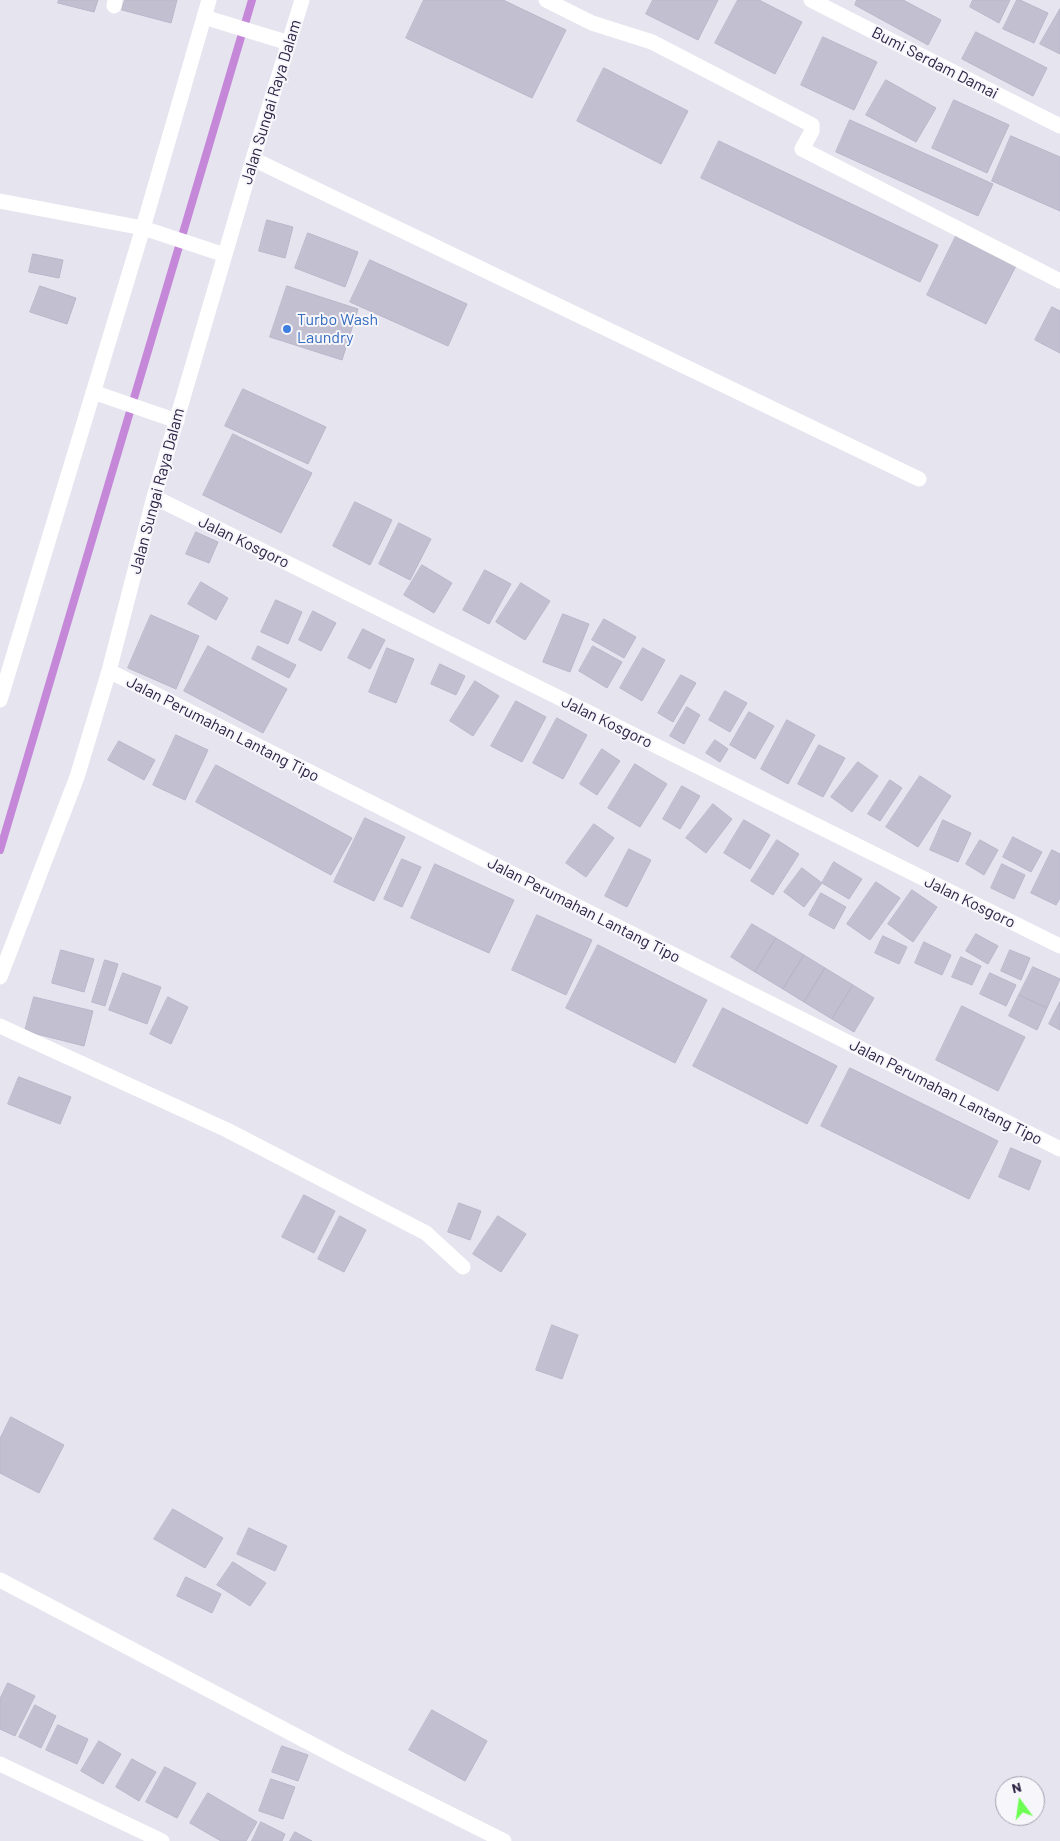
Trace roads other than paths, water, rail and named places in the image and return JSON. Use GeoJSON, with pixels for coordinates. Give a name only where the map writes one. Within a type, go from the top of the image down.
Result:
{"type":"FeatureCollection","features":[{"type":"Feature","properties":{"kind":"street"},"geometry":{"type":"LineString","coordinates":[[0,700],[98,393],[143,228],[209,18],[209,0]]}},
{"type":"Feature","properties":{"kind":"street","name":"Jalan Sungai Raya Dalam"},"geometry":{"type":"LineString","coordinates":[[0,977],[77,776],[109,672],[154,497],[253,159],[302,0]]}},
{"type":"Feature","properties":{"kind":"street"},"geometry":{"type":"LineString","coordinates":[[546,0],[592,23],[652,42],[812,125],[812,131],[802,149],[1060,281]]}},
{"type":"Feature","properties":{"kind":"street","name":"Bumi Serdam Damai"},"geometry":{"type":"LineString","coordinates":[[811,0],[1060,126]]}},
{"type":"Feature","properties":{"kind":"street"},"geometry":{"type":"LineString","coordinates":[[209,18],[289,43]]}},
{"type":"Feature","properties":{"kind":"street"},"geometry":{"type":"LineString","coordinates":[[253,159],[919,479]]}},
{"type":"Feature","properties":{"kind":"street"},"geometry":{"type":"LineString","coordinates":[[0,201],[143,228],[225,254]]}},
{"type":"Feature","properties":{"kind":"street"},"geometry":{"type":"LineString","coordinates":[[98,393],[177,421]]}},
{"type":"Feature","properties":{"kind":"street","name":"Jalan Kosgoro"},"geometry":{"type":"LineString","coordinates":[[154,497],[1060,946]]}},
{"type":"Feature","properties":{"kind":"street","name":"Jalan Perumahan Lantang Tipo"},"geometry":{"type":"LineString","coordinates":[[109,672],[1060,1149]]}},
{"type":"Feature","properties":{"kind":"street"},"geometry":{"type":"LineString","coordinates":[[0,1026],[227,1130],[426,1232],[463,1267]]}},
{"type":"Feature","properties":{"kind":"street"},"geometry":{"type":"LineString","coordinates":[[0,1580],[336,1757],[504,1841]]}},
{"type":"Feature","properties":{"kind":"street"},"geometry":{"type":"LineString","coordinates":[[0,1764],[162,1841]]}},
{"type":"Feature","properties":{"kind":"waterway"},"geometry":{"type":"LineString","coordinates":[[0,850],[252,0]]}},
{"type":"Feature","properties":{"kind":"place","name":"Turbo Wash Laundry"},"geometry":{"type":"Point","coordinates":[287,329]}}]}
